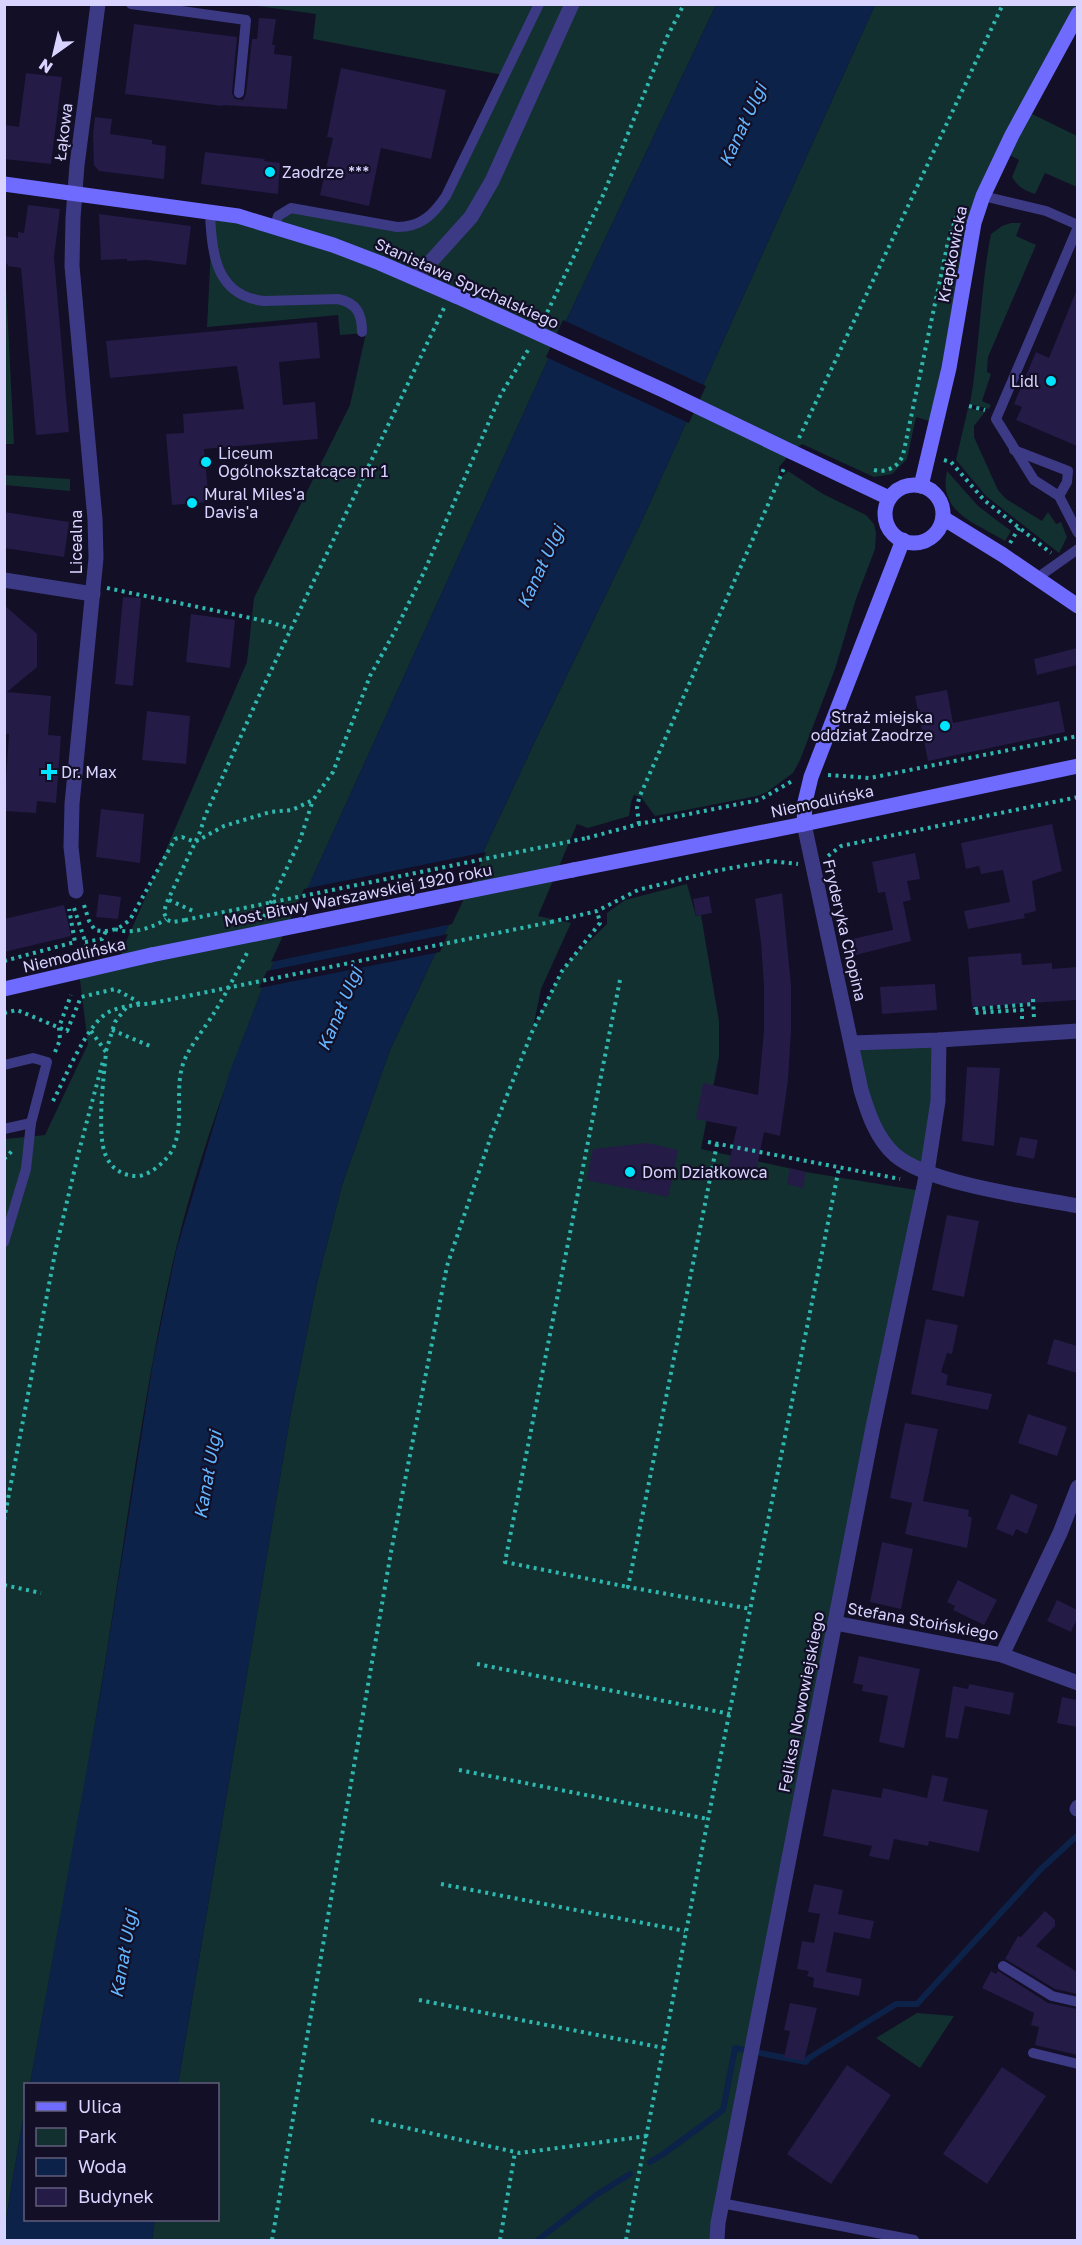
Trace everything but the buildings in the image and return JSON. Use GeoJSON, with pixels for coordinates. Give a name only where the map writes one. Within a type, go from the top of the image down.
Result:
{"type":"FeatureCollection","features":[{"type":"Feature","properties":{"kind":"street","name":"Łąkowa"},"geometry":{"type":"LineString","coordinates":[[75,193],[98,4]]}},
{"type":"Feature","properties":{"kind":"street"},"geometry":{"type":"LineString","coordinates":[[416,278],[471,217],[492,181],[572,4]]}},
{"type":"Feature","properties":{"kind":"street","name":"Krapkowicka"},"geometry":{"type":"LineString","coordinates":[[921,486],[949,368],[974,223],[983,196],[1024,110],[1077,14]]}},
{"type":"Feature","properties":{"kind":"street","name":"Stanisława Spychalskiego"},"geometry":{"type":"LineString","coordinates":[[4,184],[210,211],[275,226],[333,245],[416,278],[665,391],[890,498]]}},
{"type":"Feature","properties":{"kind":"street","name":"Licealna"},"geometry":{"type":"LineString","coordinates":[[75,193],[72,266],[95,519],[94,589],[72,804],[71,847],[77,898]]}},
{"type":"Feature","properties":{"kind":"street"},"geometry":{"type":"LineString","coordinates":[[921,486],[931,490],[938,498],[943,518],[939,528],[932,536],[913,543],[894,535],[885,518],[886,508],[890,498],[903,487],[921,486]]}},
{"type":"Feature","properties":{"kind":"street"},"geometry":{"type":"LineString","coordinates":[[943,518],[1077,606]]}},
{"type":"Feature","properties":{"kind":"street"},"geometry":{"type":"LineString","coordinates":[[804,824],[811,777],[903,540]]}},
{"type":"Feature","properties":{"kind":"street"},"geometry":{"type":"LineString","coordinates":[[4,579],[94,589]]}},
{"type":"Feature","properties":{"kind":"street","name":"Niemodlińska"},"geometry":{"type":"LineString","coordinates":[[573,870],[1077,766]]}},
{"type":"Feature","properties":{"kind":"street","name":"Fryderyka Chopina"},"geometry":{"type":"LineString","coordinates":[[804,824],[867,1112],[879,1135],[893,1154],[925,1178],[952,1181],[1077,1206]]}},
{"type":"Feature","properties":{"kind":"street","name":"Most Bitwy Warszawskiej 1920 roku"},"geometry":{"type":"LineString","coordinates":[[151,955],[573,870]]}},
{"type":"Feature","properties":{"kind":"street","name":"Niemodlińska"},"geometry":{"type":"LineString","coordinates":[[4,989],[151,955]]}},
{"type":"Feature","properties":{"kind":"street"},"geometry":{"type":"LineString","coordinates":[[852,1043],[1077,1031]]}},
{"type":"Feature","properties":{"kind":"street","name":"Feliksa Nowowiejskiego"},"geometry":{"type":"LineString","coordinates":[[717,2241],[721,2203],[873,1427],[925,1178],[938,1101],[939,1040]]}},
{"type":"Feature","properties":{"kind":"street","name":"Stefana Stoińskiego"},"geometry":{"type":"LineString","coordinates":[[835,1623],[1002,1655],[1060,1533],[1077,1487]]}},
{"type":"Feature","properties":{"kind":"street"},"geometry":{"type":"LineString","coordinates":[[1002,1655],[1077,1683]]}},
{"type":"Feature","properties":{"kind":"lane"},"geometry":{"type":"LineString","coordinates":[[130,4],[246,20],[239,93]]}},
{"type":"Feature","properties":{"kind":"lane"},"geometry":{"type":"LineString","coordinates":[[275,226],[278,216],[291,208],[397,227],[409,227],[428,218],[446,196],[539,4]]}},
{"type":"Feature","properties":{"kind":"lane"},"geometry":{"type":"LineString","coordinates":[[983,196],[1046,211],[1077,226],[996,419],[1034,480],[1059,496],[1077,533]]}},
{"type":"Feature","properties":{"kind":"lane"},"geometry":{"type":"LineString","coordinates":[[210,211],[211,248],[223,276],[233,290],[253,300],[347,301],[359,312],[362,332]]}},
{"type":"Feature","properties":{"kind":"lane"},"geometry":{"type":"LineString","coordinates":[[1014,450],[1068,471],[1067,482],[1059,496]]}},
{"type":"Feature","properties":{"kind":"lane"},"geometry":{"type":"LineString","coordinates":[[1039,579],[1077,549]]}},
{"type":"Feature","properties":{"kind":"lane"},"geometry":{"type":"LineString","coordinates":[[4,1065],[33,1058],[47,1062],[31,1122],[26,1169],[4,1242]]}},
{"type":"Feature","properties":{"kind":"lane"},"geometry":{"type":"LineString","coordinates":[[4,1129],[31,1122]]}},
{"type":"Feature","properties":{"kind":"lane"},"geometry":{"type":"LineString","coordinates":[[1003,1966],[1052,1996],[1077,2002]]}},
{"type":"Feature","properties":{"kind":"lane"},"geometry":{"type":"LineString","coordinates":[[1033,2053],[1077,2064]]}},
{"type":"Feature","properties":{"kind":"lane"},"geometry":{"type":"LineString","coordinates":[[721,2203],[914,2241]]}},
{"type":"Feature","properties":{"kind":"path"},"geometry":{"type":"LineString","coordinates":[[542,323],[604,193],[667,37],[684,4]]}},
{"type":"Feature","properties":{"kind":"path"},"geometry":{"type":"LineString","coordinates":[[792,452],[1003,4]]}},
{"type":"Feature","properties":{"kind":"path"},"geometry":{"type":"LineString","coordinates":[[873,470],[880,472],[893,468],[901,460],[948,242],[959,210]]}},
{"type":"Feature","properties":{"kind":"path"},"geometry":{"type":"LineString","coordinates":[[166,919],[164,909],[253,709],[453,295]]}},
{"type":"Feature","properties":{"kind":"path"},"geometry":{"type":"LineString","coordinates":[[261,925],[300,840],[313,800],[333,772],[369,676],[395,631],[424,572],[501,394],[531,343]]}},
{"type":"Feature","properties":{"kind":"path"},"geometry":{"type":"LineString","coordinates":[[969,406],[988,411]]}},
{"type":"Feature","properties":{"kind":"path"},"geometry":{"type":"LineString","coordinates":[[800,436],[810,441]]}},
{"type":"Feature","properties":{"kind":"path"},"geometry":{"type":"LineString","coordinates":[[904,450],[951,462],[984,500],[1061,561]]}},
{"type":"Feature","properties":{"kind":"path"},"geometry":{"type":"LineString","coordinates":[[639,824],[637,808],[639,798],[711,630],[785,467]]}},
{"type":"Feature","properties":{"kind":"path"},"geometry":{"type":"LineString","coordinates":[[1010,543],[1019,528]]}},
{"type":"Feature","properties":{"kind":"path"},"geometry":{"type":"LineString","coordinates":[[94,589],[270,622],[291,629]]}},
{"type":"Feature","properties":{"kind":"path"},"geometry":{"type":"LineString","coordinates":[[166,919],[173,922],[185,920],[587,838],[639,824],[759,801],[772,795],[789,782],[811,777],[840,774],[870,778],[1077,736]]}},
{"type":"Feature","properties":{"kind":"path"},"geometry":{"type":"LineString","coordinates":[[77,898],[93,928],[99,932],[123,926],[130,918],[175,839],[182,837],[195,842],[224,826],[270,812],[292,810],[313,800]]}},
{"type":"Feature","properties":{"kind":"path"},"geometry":{"type":"LineString","coordinates":[[828,856],[830,867]]}},
{"type":"Feature","properties":{"kind":"path"},"geometry":{"type":"LineString","coordinates":[[77,898],[86,943],[102,939],[106,931]]}},
{"type":"Feature","properties":{"kind":"path"},"geometry":{"type":"LineString","coordinates":[[168,900],[195,912]]}},
{"type":"Feature","properties":{"kind":"path"},"geometry":{"type":"LineString","coordinates":[[4,961],[75,942],[69,909]]}},
{"type":"Feature","properties":{"kind":"path"},"geometry":{"type":"LineString","coordinates":[[272,2241],[391,1552],[447,1266],[491,1136],[532,1032],[562,971],[600,923],[597,911]]}},
{"type":"Feature","properties":{"kind":"path"},"geometry":{"type":"LineString","coordinates":[[115,929],[123,932],[135,930],[157,925],[166,919]]}},
{"type":"Feature","properties":{"kind":"path"},"geometry":{"type":"LineString","coordinates":[[50,1108],[91,1031],[104,1015],[117,1009],[551,922]]}},
{"type":"Feature","properties":{"kind":"path"},"geometry":{"type":"LineString","coordinates":[[91,1031],[106,1052],[102,1141],[106,1156],[117,1171],[128,1176],[145,1175],[160,1164],[172,1149],[181,1114],[178,1091],[183,1062],[215,1012],[251,946]]}},
{"type":"Feature","properties":{"kind":"path"},"geometry":{"type":"LineString","coordinates":[[620,980],[505,1562],[751,1609]]}},
{"type":"Feature","properties":{"kind":"path"},"geometry":{"type":"LineString","coordinates":[[4,1013],[17,1010],[67,1031],[81,996],[115,990],[138,1000],[139,1005]]}},
{"type":"Feature","properties":{"kind":"path"},"geometry":{"type":"LineString","coordinates":[[47,1062],[54,1055],[60,1040],[59,1027],[71,995]]}},
{"type":"Feature","properties":{"kind":"path"},"geometry":{"type":"LineString","coordinates":[[1022,1020],[1022,1010],[975,1013],[975,1009],[1034,1002],[1034,1016]]}},
{"type":"Feature","properties":{"kind":"path"},"geometry":{"type":"LineString","coordinates":[[4,1521],[56,1248],[79,1150],[112,1030],[118,1016],[126,1008]]}},
{"type":"Feature","properties":{"kind":"path"},"geometry":{"type":"LineString","coordinates":[[1011,1021],[1045,1019]]}},
{"type":"Feature","properties":{"kind":"path"},"geometry":{"type":"LineString","coordinates":[[112,1030],[150,1046]]}},
{"type":"Feature","properties":{"kind":"path"},"geometry":{"type":"LineString","coordinates":[[708,1142],[840,1168],[925,1178]]}},
{"type":"Feature","properties":{"kind":"path"},"geometry":{"type":"LineString","coordinates":[[628,1587],[717,1144]]}},
{"type":"Feature","properties":{"kind":"path"},"geometry":{"type":"LineString","coordinates":[[626,2241],[708,1819],[840,1168]]}},
{"type":"Feature","properties":{"kind":"path"},"geometry":{"type":"LineString","coordinates":[[4,1585],[42,1593]]}},
{"type":"Feature","properties":{"kind":"path"},"geometry":{"type":"LineString","coordinates":[[477,1664],[730,1714]]}},
{"type":"Feature","properties":{"kind":"path"},"geometry":{"type":"LineString","coordinates":[[459,1770],[708,1819]]}},
{"type":"Feature","properties":{"kind":"path"},"geometry":{"type":"LineString","coordinates":[[441,1884],[686,1931]]}},
{"type":"Feature","properties":{"kind":"path"},"geometry":{"type":"LineString","coordinates":[[419,2000],[664,2048]]}},
{"type":"Feature","properties":{"kind":"path"},"geometry":{"type":"LineString","coordinates":[[371,2120],[515,2152],[647,2136]]}},
{"type":"Feature","properties":{"kind":"path"},"geometry":{"type":"LineString","coordinates":[[500,2241],[515,2152]]}},
{"type":"Feature","properties":{"kind":"green space"},"geometry":{"type":"Polygon","coordinates":[[[251,5],[716,5],[556,342],[264,984],[204,1151],[175,1253],[163,1307],[93,1738],[30,2083],[24,2083],[24,2114],[5,2225],[5,1139],[45,1135],[88,1044],[79,972],[117,963],[247,662],[254,598],[350,405],[366,333],[340,335],[338,315],[207,327],[211,248],[210,211],[274,226],[291,208],[397,227],[436,210],[503,75],[313,39],[316,14],[251,5]]]}},
{"type":"Feature","properties":{"kind":"green space"},"geometry":{"type":"Polygon","coordinates":[[[875,5],[1077,5],[1077,14],[1024,110],[1077,136],[1077,187],[1045,173],[1035,194],[1028,191],[1019,186],[1012,177],[1019,160],[1004,152],[983,196],[936,423],[916,417],[907,459],[892,474],[874,477],[802,444],[779,467],[780,478],[788,471],[823,494],[866,515],[874,524],[876,533],[875,549],[856,599],[835,669],[793,773],[767,792],[757,796],[655,816],[641,797],[634,795],[629,816],[588,828],[577,824],[538,916],[571,923],[541,989],[533,1028],[562,971],[607,924],[607,913],[625,900],[687,884],[696,916],[701,915],[719,1021],[719,1057],[701,1149],[806,1172],[922,1191],[717,2240],[152,2240],[155,2221],[219,2221],[219,2083],[178,2083],[291,1412],[317,1283],[342,1185],[390,1050],[644,516],[875,5]]]}},
{"type":"Feature","properties":{"kind":"green space"},"geometry":{"type":"Polygon","coordinates":[[[1011,223],[1021,223],[1016,236],[1036,245],[988,357],[987,372],[991,374],[982,401],[991,405],[989,409],[970,404],[984,276],[991,234],[1011,223]]]}},
{"type":"Feature","properties":{"kind":"green space"},"geometry":{"type":"Polygon","coordinates":[[[6,287],[14,444],[5,444],[6,287]]]}},
{"type":"Feature","properties":{"kind":"green space"},"geometry":{"type":"Polygon","coordinates":[[[968,408],[985,412],[974,426],[974,437],[998,490],[1006,499],[1042,521],[1048,512],[1056,524],[1061,522],[1067,537],[1059,553],[986,496],[956,460],[968,408]]]}},
{"type":"Feature","properties":{"kind":"green space"},"geometry":{"type":"Polygon","coordinates":[[[947,471],[978,506],[1011,531],[1005,541],[971,522],[953,507],[946,485],[947,471]]]}},
{"type":"Feature","properties":{"kind":"green space"},"geometry":{"type":"Polygon","coordinates":[[[4,475],[70,479],[70,491],[5,485],[4,475]]]}},
{"type":"Feature","properties":{"kind":"green space"},"geometry":{"type":"Polygon","coordinates":[[[939,1040],[927,1172],[879,1135],[852,1043],[939,1040]]]}},
{"type":"Feature","properties":{"kind":"green space"},"geometry":{"type":"Polygon","coordinates":[[[917,2013],[954,2016],[920,2068],[876,2038],[917,2013]]]}},
{"type":"Feature","properties":{"kind":"water","name":"Kanał Ulgi"},"geometry":{"type":"Polygon","coordinates":[[[716,5],[875,5],[644,516],[390,1050],[342,1185],[317,1283],[291,1412],[178,2083],[30,2083],[101,1690],[153,1362],[176,1251],[230,1071],[264,984],[556,342],[716,5]]]}},
{"type":"Feature","properties":{"kind":"water"},"geometry":{"type":"Polygon","coordinates":[[[24,2114],[24,2221],[155,2221],[152,2240],[5,2240],[5,2225],[24,2114]]]}},
{"type":"Feature","properties":{"kind":"pier"},"geometry":{"type":"Polygon","coordinates":[[[563,320],[706,386],[689,423],[546,357],[563,320]]]}},
{"type":"Feature","properties":{"kind":"pier"},"geometry":{"type":"Polygon","coordinates":[[[486,852],[452,924],[271,962],[304,889],[486,852]]]}},
{"type":"Feature","properties":{"kind":"pier"},"geometry":{"type":"Polygon","coordinates":[[[448,934],[440,952],[259,988],[267,971],[448,934]]]}},
{"type":"Feature","properties":{"kind":"waterway"},"geometry":{"type":"LineString","coordinates":[[650,2162],[723,2110],[735,2048],[806,2062],[896,2004],[917,2004],[1041,1869],[1078,1835]]}},
{"type":"Feature","properties":{"kind":"waterway"},"geometry":{"type":"LineString","coordinates":[[538,2240],[596,2195],[630,2174]]}},
{"type":"Feature","properties":{"kind":"place","name":"Zaodrze ***"},"geometry":{"type":"Point","coordinates":[270,172]}},
{"type":"Feature","properties":{"kind":"place","name":"Lidl"},"geometry":{"type":"Point","coordinates":[1051,381]}},
{"type":"Feature","properties":{"kind":"place","name":"Liceum Ogólnokształcące nr 1"},"geometry":{"type":"Point","coordinates":[206,462]}},
{"type":"Feature","properties":{"kind":"place","name":"Mural Miles'a Davis'a"},"geometry":{"type":"Point","coordinates":[192,503]}},
{"type":"Feature","properties":{"kind":"place","name":"Straż miejska oddział Zaodrze"},"geometry":{"type":"Point","coordinates":[945,726]}},
{"type":"Feature","properties":{"kind":"place","name":"Dr. Max"},"geometry":{"type":"Point","coordinates":[49,772]}},
{"type":"Feature","properties":{"kind":"place","name":"Dom Działkowca"},"geometry":{"type":"Point","coordinates":[630,1172]}}]}
